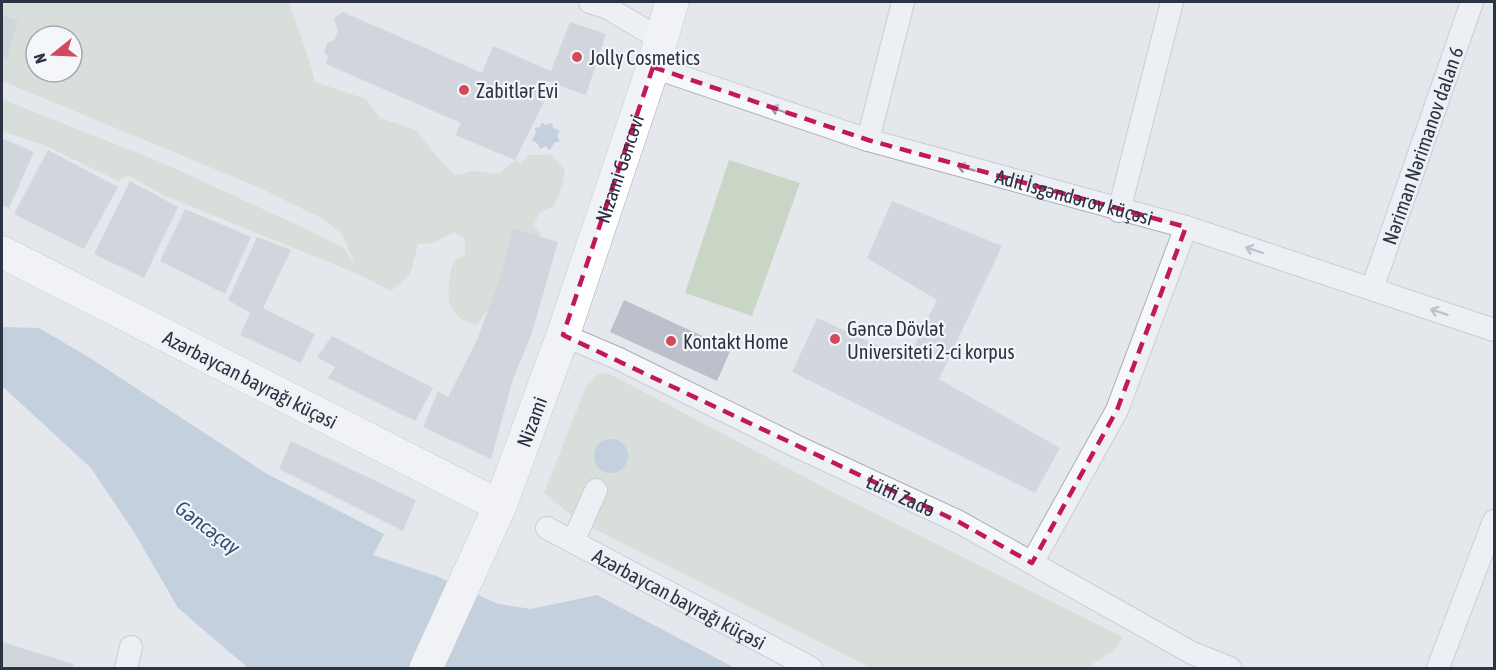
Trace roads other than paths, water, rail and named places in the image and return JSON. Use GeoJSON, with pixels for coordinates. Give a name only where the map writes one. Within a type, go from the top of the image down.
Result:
{"type":"FeatureCollection","features":[{"type":"Feature","properties":{"kind":"main road","name":"Nizami Gəncəvi"},"geometry":{"type":"LineString","coordinates":[[563,335],[672,2]]}},
{"type":"Feature","properties":{"kind":"main road","name":"Nizami"},"geometry":{"type":"LineString","coordinates":[[426,669],[500,506],[563,335]]}},
{"type":"Feature","properties":{"kind":"street","name":"Adil İsgəndərov küçəsi"},"geometry":{"type":"LineString","coordinates":[[590,2],[608,8],[656,53],[868,141],[1119,211],[1186,227],[1494,330]]}},
{"type":"Feature","properties":{"kind":"street"},"geometry":{"type":"LineString","coordinates":[[868,141],[903,2]]}},
{"type":"Feature","properties":{"kind":"street"},"geometry":{"type":"LineString","coordinates":[[1119,211],[1172,2]]}},
{"type":"Feature","properties":{"kind":"street","name":"Nəriman Nərimanov dalan 6"},"geometry":{"type":"LineString","coordinates":[[1372,290],[1472,2]]}},
{"type":"Feature","properties":{"kind":"street"},"geometry":{"type":"LineString","coordinates":[[1032,562],[1118,410],[1186,227]]}},
{"type":"Feature","properties":{"kind":"street","name":"Azərbaycan bayrağı küçəsi"},"geometry":{"type":"LineString","coordinates":[[2,252],[500,506]]}},
{"type":"Feature","properties":{"kind":"street","name":"Lütfi Zadə"},"geometry":{"type":"LineString","coordinates":[[563,335],[617,358],[800,448],[959,522],[1192,652],[1230,669]]}},
{"type":"Feature","properties":{"kind":"street"},"geometry":{"type":"LineString","coordinates":[[573,542],[596,490]]}},
{"type":"Feature","properties":{"kind":"street"},"geometry":{"type":"LineString","coordinates":[[1438,669],[1494,521]]}},
{"type":"Feature","properties":{"kind":"street","name":"Azərbaycan bayrağı küçəsi"},"geometry":{"type":"LineString","coordinates":[[548,528],[811,669]]}},
{"type":"Feature","properties":{"kind":"water"},"geometry":{"type":"Polygon","coordinates":[[[542,122],[545,125],[552,123],[553,128],[560,131],[557,136],[560,141],[554,143],[550,150],[545,146],[540,149],[538,144],[532,140],[536,133],[535,128],[540,127],[542,122]]]}},
{"type":"Feature","properties":{"kind":"water","name":"Gəncəçay"},"geometry":{"type":"Polygon","coordinates":[[[2,327],[39,328],[90,358],[267,474],[384,534],[373,555],[436,576],[498,604],[531,609],[597,595],[735,668],[248,668],[178,608],[134,532],[91,468],[2,386],[2,327]]]}},
{"type":"Feature","properties":{"kind":"water"},"geometry":{"type":"Polygon","coordinates":[[[611,439],[623,444],[628,456],[623,468],[611,473],[599,468],[594,456],[599,444],[611,439]]]}},
{"type":"Feature","properties":{"kind":"place","name":"Jolly Cosmetics"},"geometry":{"type":"Point","coordinates":[577,57]}},
{"type":"Feature","properties":{"kind":"place","name":"Zabitlər Evi"},"geometry":{"type":"Point","coordinates":[464,90]}},
{"type":"Feature","properties":{"kind":"place","name":"Gəncə Dövlət Universiteti 2-ci korpus"},"geometry":{"type":"Point","coordinates":[835,339]}},
{"type":"Feature","properties":{"kind":"place","name":"Kontakt Home"},"geometry":{"type":"Point","coordinates":[671,341]}}]}
